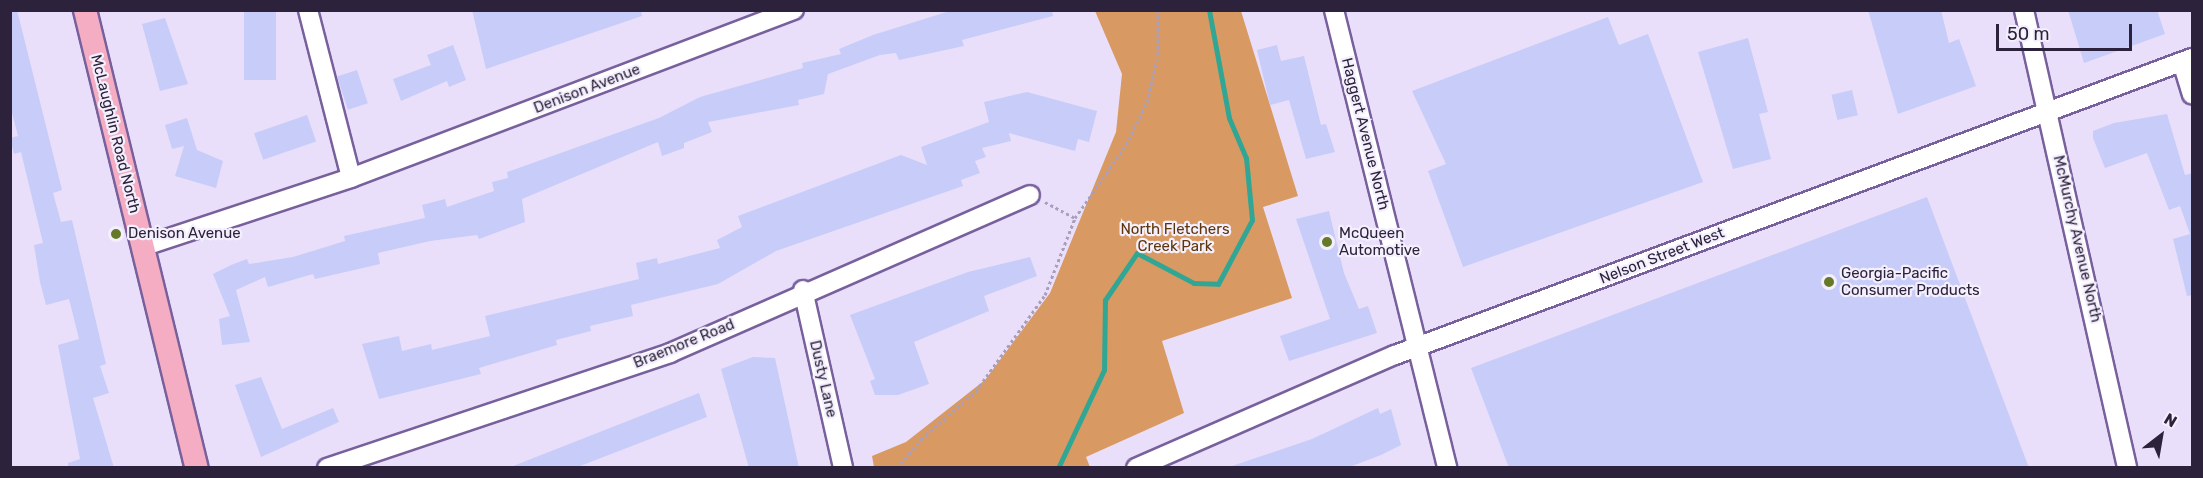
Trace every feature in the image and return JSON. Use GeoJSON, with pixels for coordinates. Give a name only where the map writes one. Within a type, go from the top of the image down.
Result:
{"type":"FeatureCollection","features":[{"type":"Feature","properties":{"kind":"main road","name":"McLaughlin Road North"},"geometry":{"type":"LineString","coordinates":[[85,10],[197,468]]}},
{"type":"Feature","properties":{"kind":"street"},"geometry":{"type":"LineString","coordinates":[[309,10],[351,178]]}},
{"type":"Feature","properties":{"kind":"street","name":"Denison Avenue"},"geometry":{"type":"LineString","coordinates":[[142,247],[351,178],[794,10]]}},
{"type":"Feature","properties":{"kind":"street","name":"Haggert Avenue North"},"geometry":{"type":"LineString","coordinates":[[1334,10],[1447,468]]}},
{"type":"Feature","properties":{"kind":"street","name":"McMurchy Avenue North"},"geometry":{"type":"LineString","coordinates":[[2024,10],[2127,468]]}},
{"type":"Feature","properties":{"kind":"street"},"geometry":{"type":"LineString","coordinates":[[2187,60],[2193,94]]}},
{"type":"Feature","properties":{"kind":"street","name":"Nelson Street West"},"geometry":{"type":"LineString","coordinates":[[1136,468],[1417,347],[2187,60]]}},
{"type":"Feature","properties":{"kind":"street","name":"Braemore Road"},"geometry":{"type":"LineString","coordinates":[[327,468],[670,353],[803,290],[1030,195]]}},
{"type":"Feature","properties":{"kind":"street","name":"Dusty Lane"},"geometry":{"type":"LineString","coordinates":[[803,290],[843,468]]}},
{"type":"Feature","properties":{"kind":"path"},"geometry":{"type":"LineString","coordinates":[[897,468],[921,439],[976,391],[1027,326],[1075,218],[1126,145],[1147,102],[1158,55],[1158,10]]}},
{"type":"Feature","properties":{"kind":"path"},"geometry":{"type":"LineString","coordinates":[[1030,195],[1075,218]]}},
{"type":"Feature","properties":{"kind":"green space","name":"North Fletchers Creek Park"},"geometry":{"type":"Polygon","coordinates":[[[1095,11],[1241,11],[1298,196],[1263,207],[1292,298],[1162,341],[1184,413],[1086,457],[1090,467],[874,467],[872,456],[906,442],[985,380],[1050,293],[1116,132],[1122,74],[1095,11]]]}},
{"type":"Feature","properties":{"kind":"building"},"geometry":{"type":"Polygon","coordinates":[[[10,10],[17,10],[62,190],[53,193],[61,222],[72,220],[106,364],[100,366],[109,393],[93,398],[114,468],[68,468],[68,463],[80,459],[58,345],[79,339],[69,299],[46,305],[40,282],[34,245],[43,243],[21,152],[14,154],[10,138],[18,136],[10,105],[10,10]]]}},
{"type":"Feature","properties":{"kind":"building"},"geometry":{"type":"Polygon","coordinates":[[[244,10],[276,10],[276,80],[244,80],[244,10]]]}},
{"type":"Feature","properties":{"kind":"building"},"geometry":{"type":"Polygon","coordinates":[[[472,10],[641,10],[642,16],[486,69],[472,10]]]}},
{"type":"Feature","properties":{"kind":"building"},"geometry":{"type":"Polygon","coordinates":[[[953,10],[1052,10],[1053,16],[962,40],[964,46],[899,60],[896,53],[880,55],[828,74],[824,94],[798,100],[799,105],[708,122],[712,132],[684,143],[684,148],[662,156],[658,142],[522,199],[525,222],[479,239],[477,235],[430,241],[378,253],[380,264],[315,279],[313,274],[268,287],[265,277],[236,290],[250,342],[222,345],[219,319],[230,316],[213,274],[231,265],[247,259],[249,264],[293,257],[345,241],[344,236],[425,218],[422,205],[445,199],[447,207],[494,191],[492,182],[508,178],[507,172],[659,118],[700,97],[803,68],[802,63],[841,54],[839,49],[873,35],[953,10]]]}},
{"type":"Feature","properties":{"kind":"building"},"geometry":{"type":"Polygon","coordinates":[[[1868,10],[1941,10],[1949,43],[1959,39],[1976,86],[1898,114],[1868,10]]]}},
{"type":"Feature","properties":{"kind":"building"},"geometry":{"type":"Polygon","coordinates":[[[2068,10],[2157,10],[2165,34],[2084,63],[2068,10]]]}},
{"type":"Feature","properties":{"kind":"building"},"geometry":{"type":"Polygon","coordinates":[[[1608,17],[1619,45],[1648,34],[1703,182],[1463,267],[1428,171],[1446,164],[1412,91],[1608,17]]]}},
{"type":"Feature","properties":{"kind":"building"},"geometry":{"type":"Polygon","coordinates":[[[165,18],[188,84],[160,91],[142,24],[165,18]]]}},
{"type":"Feature","properties":{"kind":"building"},"geometry":{"type":"Polygon","coordinates":[[[1748,38],[1768,112],[1759,114],[1771,159],[1733,169],[1698,52],[1748,38]]]}},
{"type":"Feature","properties":{"kind":"building"},"geometry":{"type":"Polygon","coordinates":[[[453,45],[466,80],[449,87],[447,81],[401,101],[393,79],[431,65],[427,55],[453,45]]]}},
{"type":"Feature","properties":{"kind":"building"},"geometry":{"type":"Polygon","coordinates":[[[1277,45],[1281,61],[1304,56],[1321,125],[1326,124],[1335,152],[1306,159],[1289,100],[1270,105],[1257,50],[1277,45]]]}},
{"type":"Feature","properties":{"kind":"building"},"geometry":{"type":"Polygon","coordinates":[[[357,70],[368,103],[348,110],[337,76],[357,70]]]}},
{"type":"Feature","properties":{"kind":"building"},"geometry":{"type":"Polygon","coordinates":[[[1852,90],[1858,115],[1837,120],[1832,95],[1852,90]]]}},
{"type":"Feature","properties":{"kind":"building"},"geometry":{"type":"Polygon","coordinates":[[[1027,92],[1097,111],[1089,142],[1078,139],[1075,151],[1009,133],[1011,141],[982,148],[986,157],[975,161],[980,173],[961,180],[963,186],[776,251],[718,284],[631,305],[633,316],[590,326],[591,331],[556,340],[557,345],[479,368],[481,374],[379,399],[362,344],[399,336],[402,351],[431,344],[432,350],[490,336],[485,316],[639,279],[636,263],[657,258],[658,264],[720,248],[717,240],[742,227],[738,216],[901,155],[927,165],[921,147],[989,122],[984,102],[1027,92]]]}},
{"type":"Feature","properties":{"kind":"building"},"geometry":{"type":"Polygon","coordinates":[[[2167,114],[2185,175],[2193,173],[2193,295],[2187,296],[2173,239],[2190,234],[2180,206],[2169,210],[2147,153],[2105,168],[2093,138],[2093,131],[2114,123],[2167,114]]]}},
{"type":"Feature","properties":{"kind":"building"},"geometry":{"type":"Polygon","coordinates":[[[307,115],[316,141],[263,160],[254,133],[307,115]]]}},
{"type":"Feature","properties":{"kind":"building"},"geometry":{"type":"Polygon","coordinates":[[[187,118],[197,150],[223,161],[216,188],[175,176],[184,146],[172,149],[165,125],[187,118]]]}},
{"type":"Feature","properties":{"kind":"building","name":"Georgia-Pacific Consumer Products"},"geometry":{"type":"Polygon","coordinates":[[[1927,197],[2029,468],[1509,468],[1471,368],[1927,197]]]}},
{"type":"Feature","properties":{"kind":"building"},"geometry":{"type":"Polygon","coordinates":[[[1329,211],[1344,273],[1359,309],[1368,306],[1377,333],[1289,361],[1280,336],[1330,319],[1296,219],[1329,211]]]}},
{"type":"Feature","properties":{"kind":"building"},"geometry":{"type":"Polygon","coordinates":[[[1030,257],[1037,276],[984,296],[989,311],[914,342],[929,384],[898,395],[875,395],[870,381],[875,379],[850,315],[968,272],[1030,257]]]}},
{"type":"Feature","properties":{"kind":"building"},"geometry":{"type":"Polygon","coordinates":[[[753,357],[775,358],[799,468],[749,468],[721,369],[753,357]]]}},
{"type":"Feature","properties":{"kind":"building"},"geometry":{"type":"Polygon","coordinates":[[[261,377],[282,429],[333,408],[339,422],[261,457],[235,385],[261,377]]]}},
{"type":"Feature","properties":{"kind":"building"},"geometry":{"type":"Polygon","coordinates":[[[699,393],[707,417],[575,468],[508,468],[699,393]]]}},
{"type":"Feature","properties":{"kind":"building"},"geometry":{"type":"Polygon","coordinates":[[[1378,408],[1380,414],[1391,409],[1401,445],[1381,455],[1347,468],[1226,468],[1312,439],[1378,408]]]}},
{"type":"Feature","properties":{"kind":"waterway"},"geometry":{"type":"LineString","coordinates":[[1058,468],[1104,370],[1105,300],[1137,253],[1194,283],[1218,284],[1252,220],[1246,158],[1229,118],[1209,10]]}},
{"type":"Feature","properties":{"kind":"place","name":"Denison Avenue"},"geometry":{"type":"Point","coordinates":[116,234]}},
{"type":"Feature","properties":{"kind":"place","name":"McQueen Automotive"},"geometry":{"type":"Point","coordinates":[1327,242]}},
{"type":"Feature","properties":{"kind":"place","name":"Georgia-Pacific Consumer Products"},"geometry":{"type":"Point","coordinates":[1829,282]}}]}
